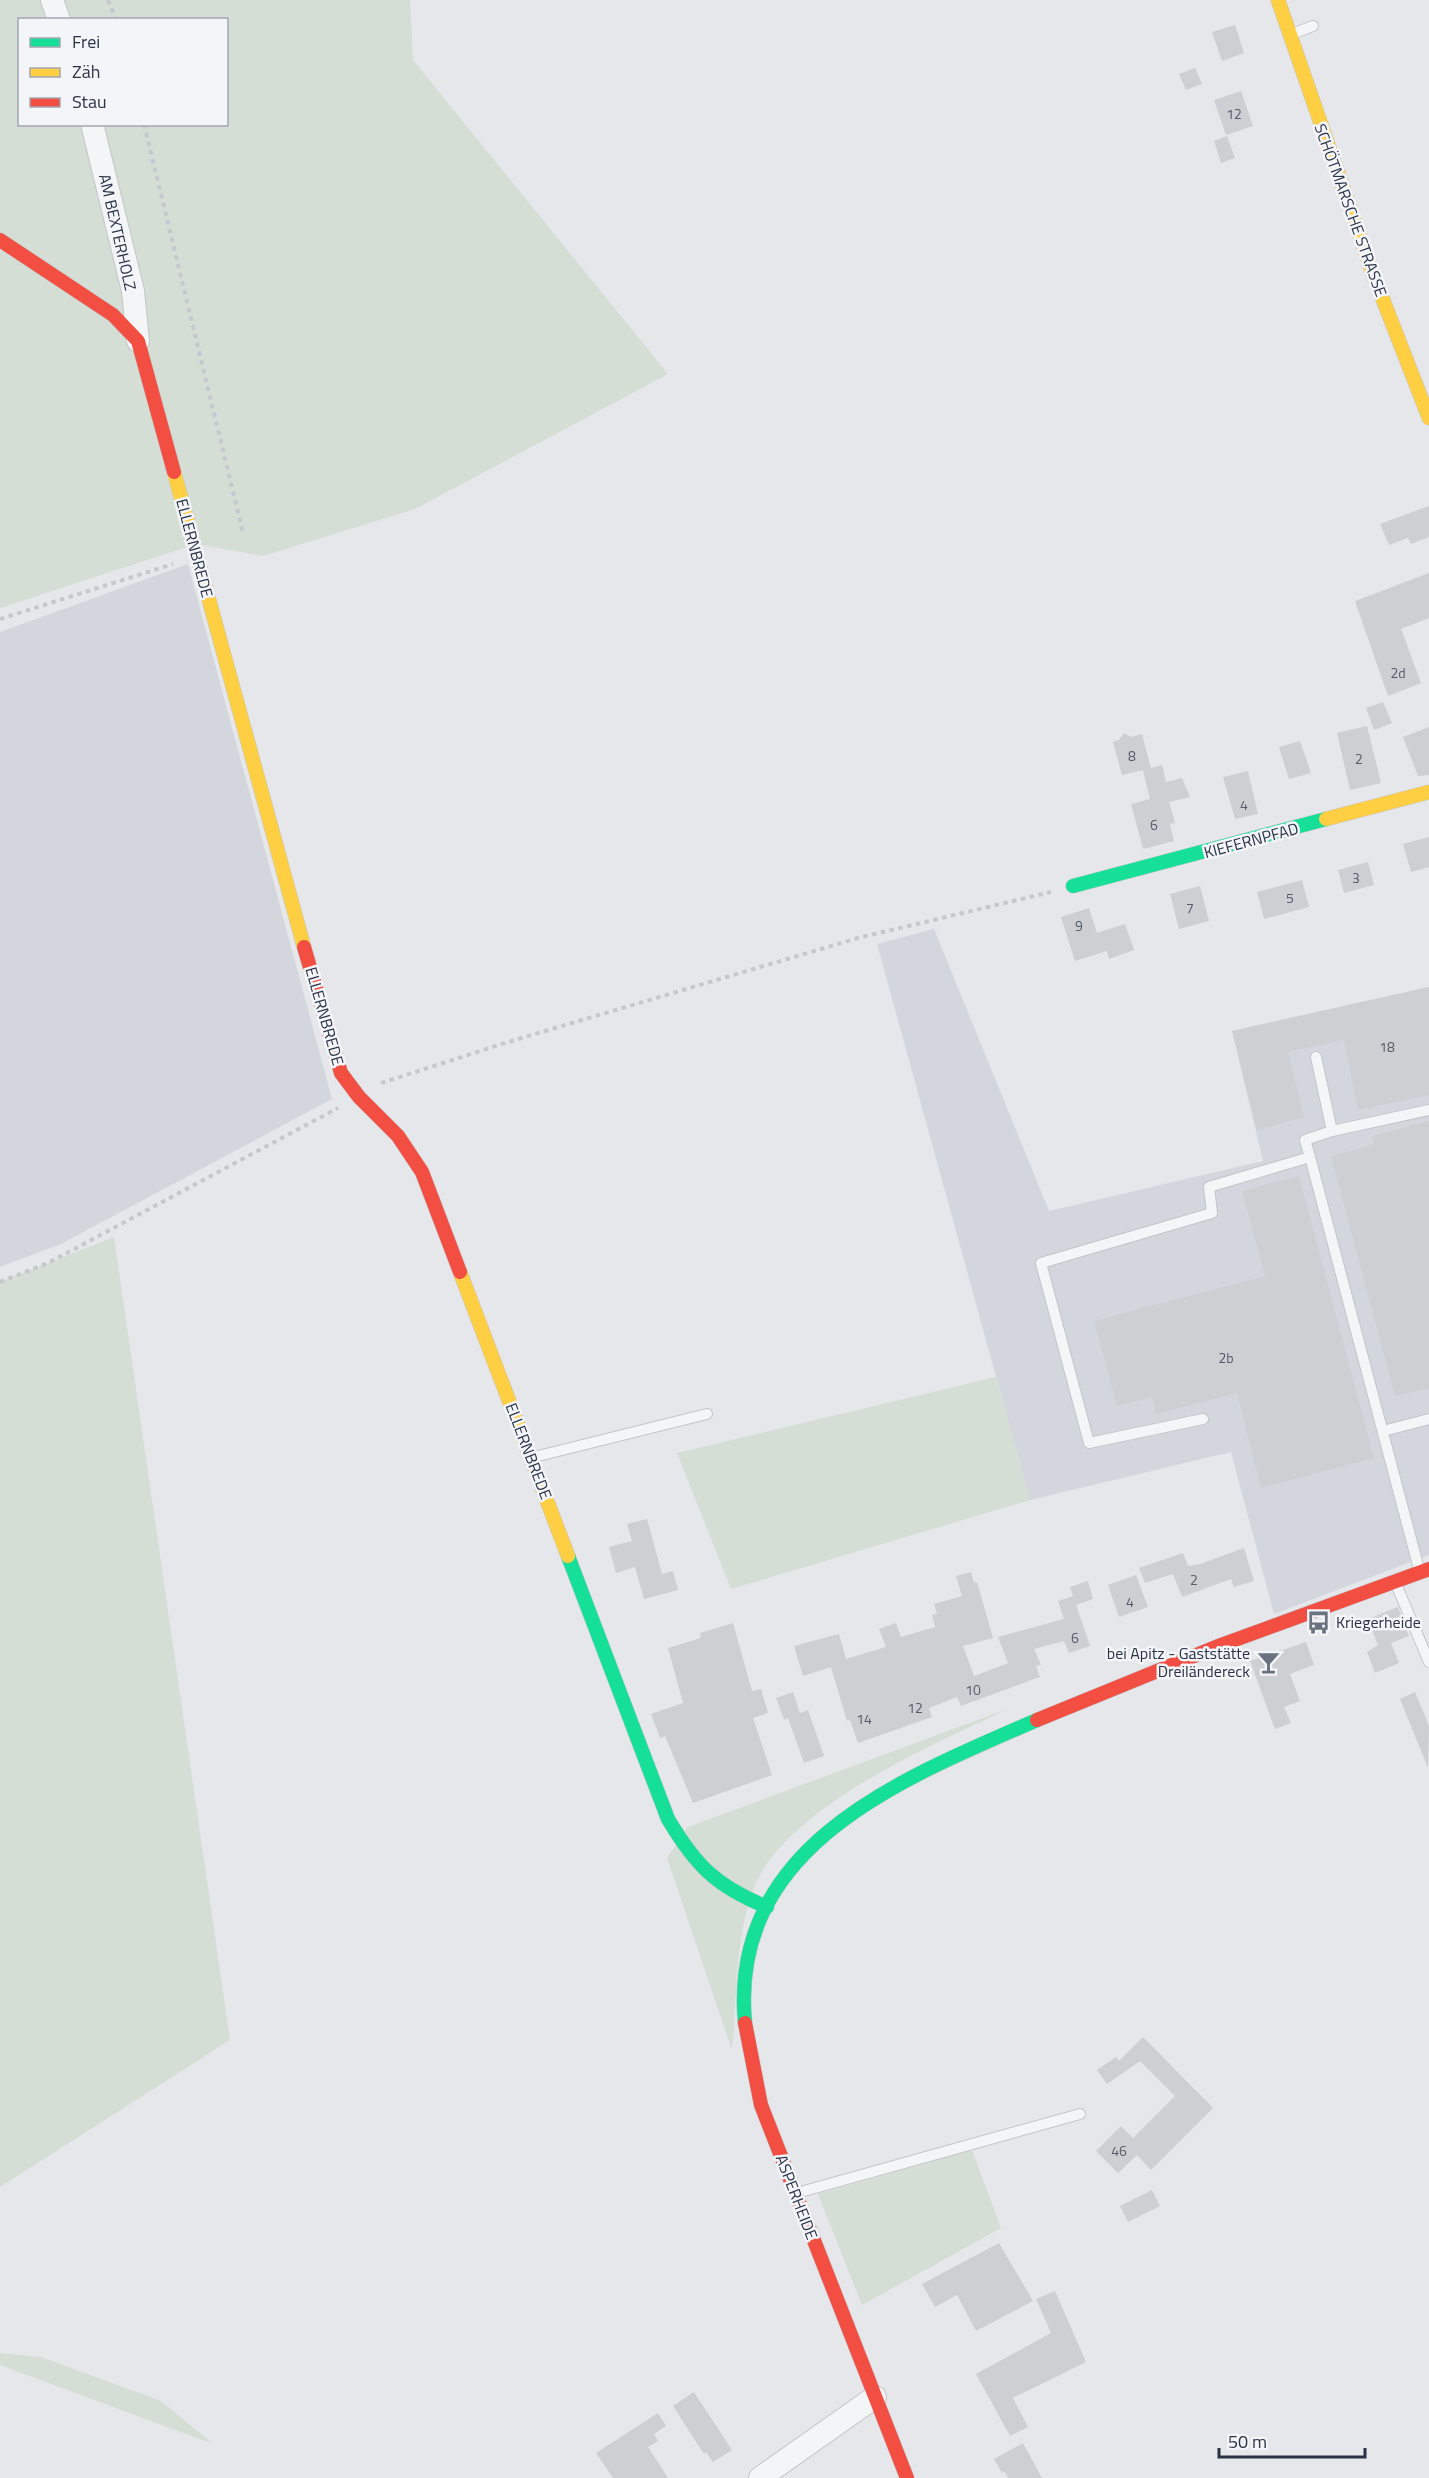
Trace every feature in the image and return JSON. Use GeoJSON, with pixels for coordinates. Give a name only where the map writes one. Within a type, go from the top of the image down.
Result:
{"type":"FeatureCollection","features":[{"type":"Feature","properties":{"kind":"street"},"geometry":{"type":"LineString","coordinates":[[52,0],[58,18]]}},
{"type":"Feature","properties":{"kind":"street","name":"SCHÖTMARSCHE STRASSE"},"geometry":{"type":"LineString","coordinates":[[1278,0],[1373,274],[1429,418]]}},
{"type":"Feature","properties":{"kind":"street","name":"AM BEXTERHOLZ"},"geometry":{"type":"LineString","coordinates":[[92,126],[133,291],[138,341]]}},
{"type":"Feature","properties":{"kind":"street","name":"ELLERNBREDE"},"geometry":{"type":"LineString","coordinates":[[0,240],[112,315],[138,341],[341,1073],[359,1097],[398,1136],[422,1172],[668,1819],[689,1855],[709,1878],[767,1907]]}},
{"type":"Feature","properties":{"kind":"street","name":"KIEFERNPFAD"},"geometry":{"type":"LineString","coordinates":[[1072,886],[1429,792]]}},
{"type":"Feature","properties":{"kind":"street"},"geometry":{"type":"LineString","coordinates":[[767,1907],[781,1881],[818,1839],[862,1806],[920,1774],[1123,1681],[1424,1571]]}},
{"type":"Feature","properties":{"kind":"street","name":"ASPERHEIDE"},"geometry":{"type":"LineString","coordinates":[[767,1907],[754,1935],[744,2001],[745,2033],[750,2066],[761,2105],[907,2478]]}},
{"type":"Feature","properties":{"kind":"street"},"geometry":{"type":"LineString","coordinates":[[760,2478],[875,2397]]}},
{"type":"Feature","properties":{"kind":"lane"},"geometry":{"type":"LineString","coordinates":[[1289,35],[1313,26]]}},
{"type":"Feature","properties":{"kind":"lane"},"geometry":{"type":"LineString","coordinates":[[1316,1057],[1332,1131]]}},
{"type":"Feature","properties":{"kind":"lane"},"geometry":{"type":"LineString","coordinates":[[1424,1571],[1383,1431],[1305,1140],[1332,1131],[1429,1110]]}},
{"type":"Feature","properties":{"kind":"lane"},"geometry":{"type":"LineString","coordinates":[[1203,1419],[1089,1443],[1041,1263],[1212,1213],[1209,1187],[1310,1157]]}},
{"type":"Feature","properties":{"kind":"lane"},"geometry":{"type":"LineString","coordinates":[[531,1458],[706,1414]]}},
{"type":"Feature","properties":{"kind":"lane"},"geometry":{"type":"LineString","coordinates":[[1383,1431],[1429,1419]]}},
{"type":"Feature","properties":{"kind":"lane"},"geometry":{"type":"LineString","coordinates":[[1395,1581],[1429,1662]]}},
{"type":"Feature","properties":{"kind":"lane"},"geometry":{"type":"LineString","coordinates":[[796,2194],[1080,2114]]}},
{"type":"Feature","properties":{"kind":"path"},"geometry":{"type":"LineString","coordinates":[[108,0],[115,18]]}},
{"type":"Feature","properties":{"kind":"path"},"geometry":{"type":"LineString","coordinates":[[144,126],[243,532]]}},
{"type":"Feature","properties":{"kind":"path"},"geometry":{"type":"LineString","coordinates":[[0,619],[197,556]]}},
{"type":"Feature","properties":{"kind":"path"},"geometry":{"type":"LineString","coordinates":[[0,1282],[48,1263],[380,1084],[508,1041],[858,939],[1072,886]]}},
{"type":"Feature","properties":{"kind":"shaded area"},"geometry":{"type":"Polygon","coordinates":[[[0,0],[410,0],[413,60],[668,374],[415,509],[263,556],[196,544],[0,608],[0,0]]]}},
{"type":"Feature","properties":{"kind":"shaded area"},"geometry":{"type":"Polygon","coordinates":[[[188,564],[332,1099],[61,1244],[0,1267],[0,632],[188,564]]]}},
{"type":"Feature","properties":{"kind":"shaded area"},"geometry":{"type":"Polygon","coordinates":[[[934,929],[1049,1211],[1263,1161],[1232,1031],[1429,987],[1429,1555],[1274,1614],[1231,1452],[1030,1500],[877,944],[934,929]]]}},
{"type":"Feature","properties":{"kind":"shaded area"},"geometry":{"type":"Polygon","coordinates":[[[114,1237],[230,2040],[0,2187],[0,1282],[114,1237]]]}},
{"type":"Feature","properties":{"kind":"shaded area"},"geometry":{"type":"Polygon","coordinates":[[[996,1377],[1030,1500],[731,1589],[677,1453],[996,1377]]]}},
{"type":"Feature","properties":{"kind":"shaded area"},"geometry":{"type":"Polygon","coordinates":[[[1010,1708],[868,1779],[832,1802],[800,1827],[774,1854],[756,1883],[744,1922],[740,1943],[732,2050],[667,1858],[688,1827],[1010,1708]]]}},
{"type":"Feature","properties":{"kind":"shaded area"},"geometry":{"type":"Polygon","coordinates":[[[972,2150],[1001,2228],[862,2305],[818,2194],[972,2150]]]}},
{"type":"Feature","properties":{"kind":"shaded area"},"geometry":{"type":"Polygon","coordinates":[[[0,2353],[41,2357],[161,2401],[213,2444],[0,2365],[0,2353]]]}},
{"type":"Feature","properties":{"kind":"building"},"geometry":{"type":"Polygon","coordinates":[[[1235,25],[1244,53],[1222,61],[1212,32],[1235,25]]]}},
{"type":"Feature","properties":{"kind":"building"},"geometry":{"type":"Polygon","coordinates":[[[1195,68],[1202,84],[1186,90],[1179,74],[1195,68]]]}},
{"type":"Feature","properties":{"kind":"building"},"geometry":{"type":"Polygon","coordinates":[[[1241,91],[1253,126],[1226,135],[1214,100],[1241,91]]]}},
{"type":"Feature","properties":{"kind":"building"},"geometry":{"type":"Polygon","coordinates":[[[1227,136],[1235,158],[1221,163],[1214,141],[1227,136]]]}},
{"type":"Feature","properties":{"kind":"building"},"geometry":{"type":"Polygon","coordinates":[[[1429,506],[1429,537],[1411,544],[1408,538],[1389,545],[1380,524],[1429,506]]]}},
{"type":"Feature","properties":{"kind":"building"},"geometry":{"type":"Polygon","coordinates":[[[1429,573],[1429,618],[1401,629],[1421,683],[1388,696],[1355,601],[1429,573]]]}},
{"type":"Feature","properties":{"kind":"building"},"geometry":{"type":"Polygon","coordinates":[[[1383,702],[1392,723],[1374,730],[1366,708],[1383,702]]]}},
{"type":"Feature","properties":{"kind":"building"},"geometry":{"type":"Polygon","coordinates":[[[1367,726],[1381,783],[1350,790],[1337,733],[1367,726]]]}},
{"type":"Feature","properties":{"kind":"building"},"geometry":{"type":"Polygon","coordinates":[[[1429,727],[1429,775],[1418,776],[1403,737],[1429,727]]]}},
{"type":"Feature","properties":{"kind":"building"},"geometry":{"type":"Polygon","coordinates":[[[1124,733],[1131,737],[1142,734],[1151,768],[1162,765],[1166,782],[1182,778],[1190,797],[1169,802],[1175,823],[1170,824],[1174,841],[1143,849],[1131,804],[1150,799],[1143,770],[1122,775],[1113,742],[1119,740],[1124,733]]]}},
{"type":"Feature","properties":{"kind":"building"},"geometry":{"type":"Polygon","coordinates":[[[1300,741],[1311,773],[1289,779],[1279,747],[1300,741]]]}},
{"type":"Feature","properties":{"kind":"building"},"geometry":{"type":"Polygon","coordinates":[[[1248,771],[1258,814],[1235,819],[1223,777],[1248,771]]]}},
{"type":"Feature","properties":{"kind":"building"},"geometry":{"type":"Polygon","coordinates":[[[1429,837],[1429,867],[1411,872],[1403,844],[1429,837]]]}},
{"type":"Feature","properties":{"kind":"building"},"geometry":{"type":"Polygon","coordinates":[[[1368,862],[1374,885],[1344,893],[1338,870],[1368,862]]]}},
{"type":"Feature","properties":{"kind":"building"},"geometry":{"type":"Polygon","coordinates":[[[1302,880],[1309,907],[1264,919],[1257,892],[1302,880]]]}},
{"type":"Feature","properties":{"kind":"building"},"geometry":{"type":"Polygon","coordinates":[[[1200,886],[1209,921],[1179,929],[1170,894],[1200,886]]]}},
{"type":"Feature","properties":{"kind":"building"},"geometry":{"type":"Polygon","coordinates":[[[1089,908],[1097,933],[1125,924],[1134,950],[1109,959],[1107,951],[1075,961],[1061,917],[1089,908]]]}},
{"type":"Feature","properties":{"kind":"building"},"geometry":{"type":"Polygon","coordinates":[[[1429,987],[1429,1095],[1358,1110],[1344,1040],[1288,1052],[1304,1117],[1257,1130],[1232,1031],[1429,987]]]}},
{"type":"Feature","properties":{"kind":"building"},"geometry":{"type":"Polygon","coordinates":[[[1429,1121],[1429,1388],[1395,1396],[1331,1156],[1375,1144],[1372,1136],[1429,1121]]]}},
{"type":"Feature","properties":{"kind":"building"},"geometry":{"type":"Polygon","coordinates":[[[1299,1176],[1374,1458],[1261,1488],[1237,1393],[1156,1414],[1152,1397],[1117,1406],[1094,1321],[1265,1276],[1242,1191],[1299,1176]]]}},
{"type":"Feature","properties":{"kind":"building"},"geometry":{"type":"Polygon","coordinates":[[[647,1519],[662,1574],[673,1571],[678,1590],[644,1599],[635,1567],[616,1573],[609,1547],[632,1541],[627,1524],[647,1519]]]}},
{"type":"Feature","properties":{"kind":"building"},"geometry":{"type":"Polygon","coordinates":[[[1244,1548],[1254,1581],[1234,1587],[1231,1579],[1182,1597],[1173,1574],[1145,1583],[1139,1568],[1183,1553],[1188,1566],[1200,1564],[1244,1548]]]}},
{"type":"Feature","properties":{"kind":"building"},"geometry":{"type":"Polygon","coordinates":[[[971,1572],[974,1583],[977,1582],[993,1638],[963,1646],[974,1676],[1008,1663],[998,1637],[1064,1619],[1058,1601],[1073,1596],[1070,1587],[1088,1581],[1093,1599],[1076,1605],[1090,1646],[1069,1653],[1064,1641],[1034,1649],[1041,1665],[1036,1666],[1040,1677],[961,1706],[957,1697],[929,1708],[932,1717],[858,1743],[850,1720],[847,1721],[831,1667],[803,1676],[794,1646],[839,1634],[846,1659],[886,1647],[879,1629],[896,1623],[901,1637],[935,1627],[932,1615],[937,1614],[934,1604],[962,1596],[956,1576],[971,1572]]]}},
{"type":"Feature","properties":{"kind":"building"},"geometry":{"type":"Polygon","coordinates":[[[1136,1575],[1148,1607],[1119,1617],[1108,1585],[1136,1575]]]}},
{"type":"Feature","properties":{"kind":"building"},"geometry":{"type":"Polygon","coordinates":[[[1398,1607],[1409,1636],[1391,1643],[1399,1663],[1375,1673],[1367,1652],[1378,1645],[1368,1619],[1398,1607]]]}},
{"type":"Feature","properties":{"kind":"building"},"geometry":{"type":"Polygon","coordinates":[[[733,1623],[752,1691],[761,1689],[768,1713],[753,1718],[772,1775],[693,1803],[665,1736],[660,1738],[651,1714],[683,1703],[668,1648],[701,1638],[700,1633],[733,1623]]]}},
{"type":"Feature","properties":{"kind":"building"},"geometry":{"type":"Polygon","coordinates":[[[1306,1642],[1314,1665],[1290,1674],[1300,1701],[1284,1707],[1291,1723],[1275,1729],[1250,1661],[1306,1642]]]}},
{"type":"Feature","properties":{"kind":"building"},"geometry":{"type":"Polygon","coordinates":[[[793,1692],[800,1713],[808,1710],[824,1756],[804,1763],[788,1718],[784,1720],[776,1698],[793,1692]]]}},
{"type":"Feature","properties":{"kind":"building"},"geometry":{"type":"Polygon","coordinates":[[[1415,1692],[1429,1726],[1428,1768],[1400,1699],[1415,1692]]]}},
{"type":"Feature","properties":{"kind":"building"},"geometry":{"type":"Polygon","coordinates":[[[1143,2037],[1213,2108],[1151,2170],[1137,2155],[1118,2173],[1096,2151],[1121,2126],[1133,2138],[1175,2096],[1140,2061],[1107,2084],[1097,2070],[1116,2057],[1119,2061],[1143,2037]]]}},
{"type":"Feature","properties":{"kind":"building"},"geometry":{"type":"Polygon","coordinates":[[[1152,2190],[1160,2206],[1128,2222],[1120,2206],[1152,2190]]]}},
{"type":"Feature","properties":{"kind":"building"},"geometry":{"type":"Polygon","coordinates":[[[999,2243],[1033,2301],[976,2331],[957,2295],[935,2307],[922,2284],[999,2243]]]}},
{"type":"Feature","properties":{"kind":"building"},"geometry":{"type":"Polygon","coordinates":[[[1055,2291],[1086,2362],[1013,2398],[1028,2427],[1010,2436],[976,2374],[1051,2333],[1036,2299],[1055,2291]]]}},
{"type":"Feature","properties":{"kind":"building"},"geometry":{"type":"Polygon","coordinates":[[[694,2392],[732,2450],[713,2462],[706,2452],[704,2454],[673,2406],[694,2392]]]}},
{"type":"Feature","properties":{"kind":"building"},"geometry":{"type":"Polygon","coordinates":[[[658,2413],[666,2426],[654,2434],[658,2441],[648,2447],[668,2478],[613,2478],[596,2453],[658,2413]]]}},
{"type":"Feature","properties":{"kind":"building"},"geometry":{"type":"Polygon","coordinates":[[[1023,2443],[1042,2478],[1008,2478],[1005,2472],[1002,2473],[994,2459],[1023,2443]]]}},
{"type":"Feature","properties":{"kind":"traffic: fast"},"geometry":{"type":"LineString","coordinates":[[1073,886],[1326,819]]}},
{"type":"Feature","properties":{"kind":"traffic: fast"},"geometry":{"type":"LineString","coordinates":[[568,1556],[668,1819],[688,1850],[709,1873],[734,1891],[767,1907]]}},
{"type":"Feature","properties":{"kind":"traffic: fast"},"geometry":{"type":"LineString","coordinates":[[745,2023],[747,1961],[765,1909],[795,1864],[835,1826],[882,1794],[933,1767],[1037,1720]]}},
{"type":"Feature","properties":{"kind":"traffic: slow"},"geometry":{"type":"LineString","coordinates":[[1278,0],[1373,274],[1429,418]]}},
{"type":"Feature","properties":{"kind":"traffic: slow"},"geometry":{"type":"LineString","coordinates":[[174,472],[304,947]]}},
{"type":"Feature","properties":{"kind":"traffic: slow"},"geometry":{"type":"LineString","coordinates":[[1326,819],[1429,792]]}},
{"type":"Feature","properties":{"kind":"traffic: slow"},"geometry":{"type":"LineString","coordinates":[[460,1272],[568,1556]]}},
{"type":"Feature","properties":{"kind":"traffic: jam"},"geometry":{"type":"LineString","coordinates":[[0,240],[113,315],[138,341],[174,472]]}},
{"type":"Feature","properties":{"kind":"traffic: jam"},"geometry":{"type":"LineString","coordinates":[[304,947],[341,1073],[359,1097],[398,1136],[422,1172],[460,1272]]}},
{"type":"Feature","properties":{"kind":"traffic: jam"},"geometry":{"type":"LineString","coordinates":[[1037,1720],[1221,1645],[1429,1569]]}},
{"type":"Feature","properties":{"kind":"traffic: jam"},"geometry":{"type":"LineString","coordinates":[[745,2023],[761,2105],[907,2478]]}},
{"type":"Feature","properties":{"kind":"place","name":"Kriegerheide"},"geometry":{"type":"Point","coordinates":[1318,1622]}},
{"type":"Feature","properties":{"kind":"place","name":"bei Apitz - Gaststätte Dreiländereck"},"geometry":{"type":"Point","coordinates":[1268,1662]}}]}
